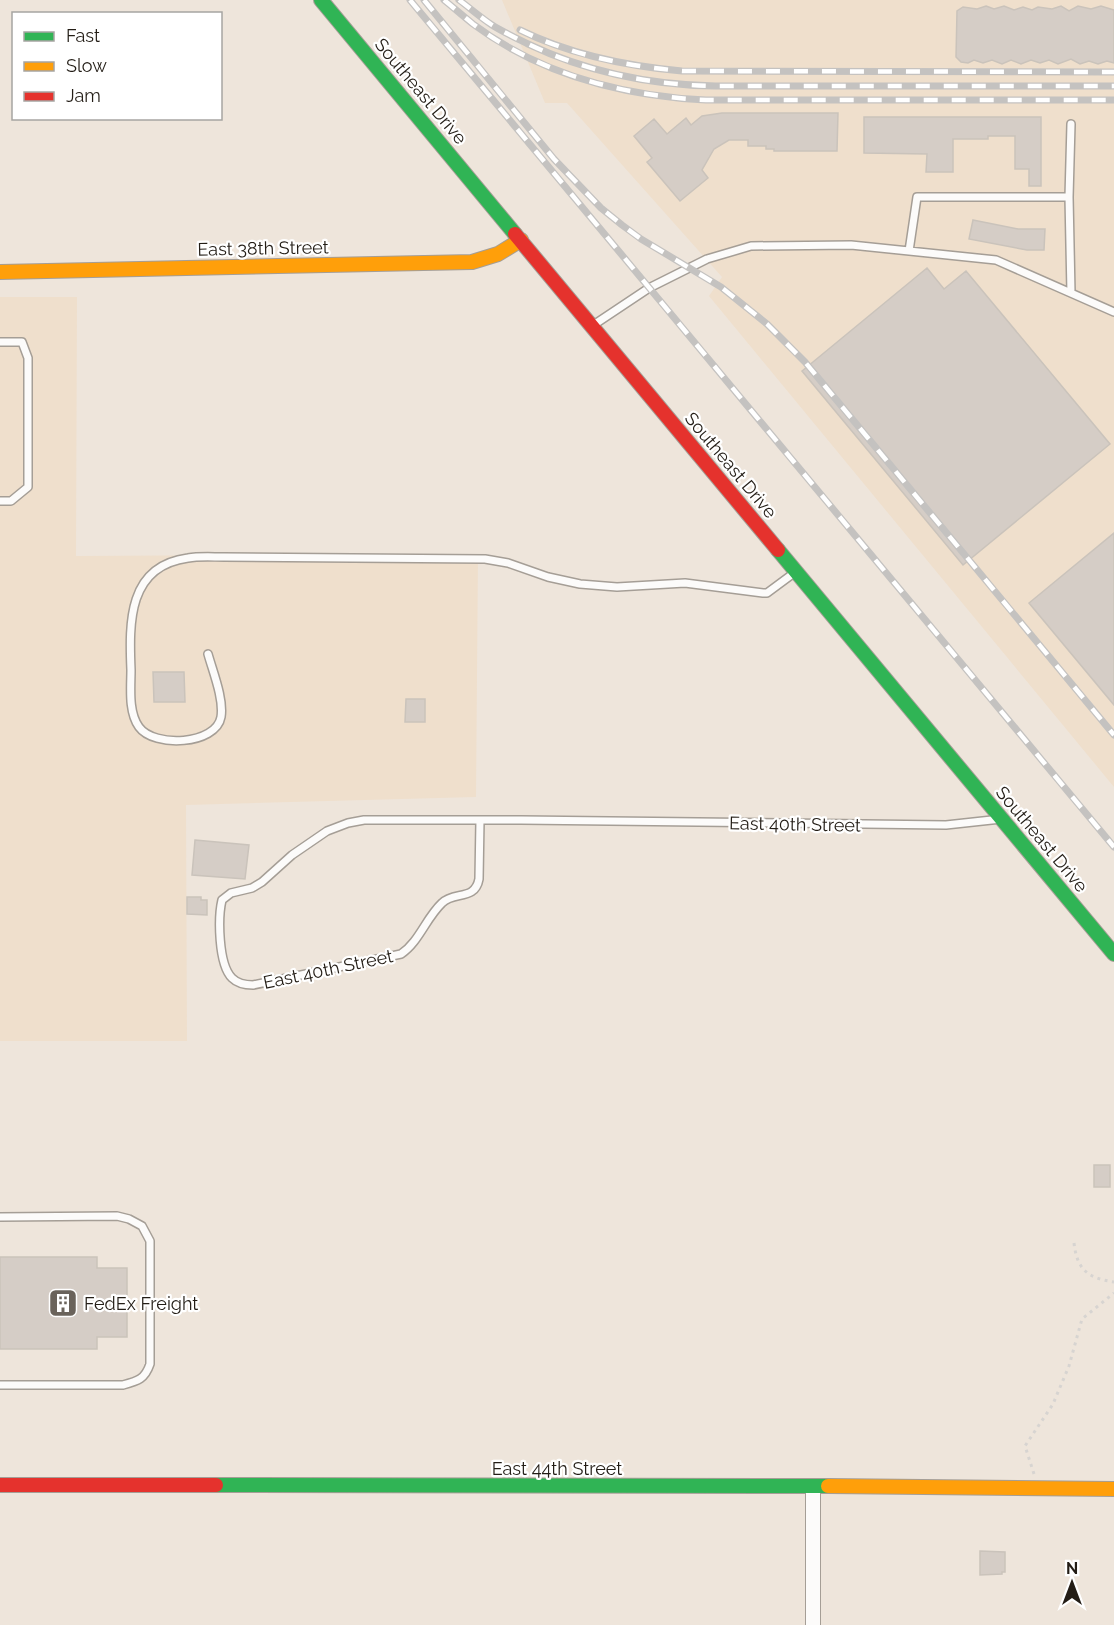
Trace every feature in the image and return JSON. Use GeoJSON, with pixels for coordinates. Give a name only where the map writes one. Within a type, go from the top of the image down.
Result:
{"type":"FeatureCollection","features":[{"type":"Feature","properties":{"kind":"street","name":"Southeast Drive"},"geometry":{"type":"LineString","coordinates":[[321,0],[1114,954]]}},
{"type":"Feature","properties":{"kind":"street","name":"East 38th Street"},"geometry":{"type":"LineString","coordinates":[[0,273],[472,262],[484,260],[509,249],[521,240]]}},
{"type":"Feature","properties":{"kind":"street","name":"East 44th Street"},"geometry":{"type":"LineString","coordinates":[[0,1485],[813,1486],[1114,1489]]}},
{"type":"Feature","properties":{"kind":"street"},"geometry":{"type":"LineString","coordinates":[[813,1486],[813,1625]]}},
{"type":"Feature","properties":{"kind":"lane"},"geometry":{"type":"LineString","coordinates":[[1071,124],[1069,196],[1071,293]]}},
{"type":"Feature","properties":{"kind":"lane"},"geometry":{"type":"LineString","coordinates":[[909,251],[917,196],[1069,196]]}},
{"type":"Feature","properties":{"kind":"lane"},"geometry":{"type":"LineString","coordinates":[[592,326],[649,288],[707,259],[751,246],[851,245],[996,260],[1114,312]]}},
{"type":"Feature","properties":{"kind":"lane"},"geometry":{"type":"LineString","coordinates":[[0,342],[22,342],[28,358],[28,487],[11,501],[0,501]]}},
{"type":"Feature","properties":{"kind":"lane"},"geometry":{"type":"LineString","coordinates":[[208,654],[220,704],[221,717],[217,727],[204,736],[186,740],[155,738],[147,735],[140,728],[133,714],[131,625],[141,586],[147,576],[180,559],[224,557],[485,559],[508,563],[548,577],[580,584],[617,587],[685,583],[763,593],[767,593],[796,572]]}},
{"type":"Feature","properties":{"kind":"lane","name":"East 40th Street"},"geometry":{"type":"LineString","coordinates":[[480,820],[480,866],[477,887],[468,893],[442,902],[411,946],[400,954],[254,985],[241,983],[228,974],[222,946],[220,920],[222,900],[231,893],[258,885],[292,855],[327,831],[348,823],[364,820],[480,820],[946,825],[1002,819]]}},
{"type":"Feature","properties":{"kind":"lane"},"geometry":{"type":"LineString","coordinates":[[0,1217],[117,1216],[142,1226],[150,1241],[150,1364],[147,1374],[137,1382],[123,1385],[0,1385]]}},
{"type":"Feature","properties":{"kind":"path"},"geometry":{"type":"LineString","coordinates":[[1074,1243],[1078,1264],[1085,1272],[1114,1282]]}},
{"type":"Feature","properties":{"kind":"path"},"geometry":{"type":"LineString","coordinates":[[1039,1489],[1025,1446],[1053,1404],[1069,1366],[1082,1319],[1114,1293]]}},
{"type":"Feature","properties":{"kind":"shaded area"},"geometry":{"type":"Polygon","coordinates":[[[502,0],[1114,0],[1114,787],[709,296],[722,277],[567,103],[545,103],[502,0]]]}},
{"type":"Feature","properties":{"kind":"shaded area"},"geometry":{"type":"Polygon","coordinates":[[[0,297],[77,297],[76,556],[478,554],[476,797],[186,805],[187,1041],[0,1041],[0,297]]]}},
{"type":"Feature","properties":{"kind":"building"},"geometry":{"type":"Polygon","coordinates":[[[986,6],[994,9],[1004,6],[1014,10],[1023,7],[1032,10],[1038,7],[1052,9],[1061,6],[1069,11],[1078,6],[1091,9],[1101,6],[1114,10],[1114,63],[1107,61],[1098,64],[1089,61],[1080,64],[1071,59],[1058,64],[1049,60],[1040,63],[1031,60],[1021,64],[1011,60],[1002,64],[992,60],[983,63],[974,60],[968,63],[961,62],[956,57],[957,11],[963,7],[977,9],[986,6]]]}},
{"type":"Feature","properties":{"kind":"building"},"geometry":{"type":"Polygon","coordinates":[[[722,113],[838,113],[837,151],[774,151],[774,149],[766,149],[766,146],[748,146],[748,140],[729,140],[714,149],[702,170],[708,178],[680,201],[647,162],[652,158],[634,136],[654,119],[667,134],[686,118],[691,125],[702,116],[722,113]]]}},
{"type":"Feature","properties":{"kind":"building"},"geometry":{"type":"Polygon","coordinates":[[[864,117],[1041,117],[1041,186],[1029,186],[1029,169],[1015,169],[1015,136],[953,139],[953,172],[926,172],[927,154],[864,153],[864,117]]]}},
{"type":"Feature","properties":{"kind":"building"},"geometry":{"type":"Polygon","coordinates":[[[973,220],[1018,229],[1045,229],[1044,250],[1027,250],[969,239],[973,220]]]}},
{"type":"Feature","properties":{"kind":"building"},"geometry":{"type":"Polygon","coordinates":[[[927,268],[944,289],[966,271],[1110,444],[963,565],[802,371],[927,268]]]}},
{"type":"Feature","properties":{"kind":"building"},"geometry":{"type":"Polygon","coordinates":[[[1114,533],[1114,705],[1029,603],[1114,533]]]}},
{"type":"Feature","properties":{"kind":"building"},"geometry":{"type":"Polygon","coordinates":[[[153,672],[184,672],[185,702],[154,702],[153,672]]]}},
{"type":"Feature","properties":{"kind":"building"},"geometry":{"type":"Polygon","coordinates":[[[406,699],[425,699],[425,722],[405,722],[406,699]]]}},
{"type":"Feature","properties":{"kind":"building"},"geometry":{"type":"Polygon","coordinates":[[[195,840],[249,845],[245,879],[192,875],[195,840]]]}},
{"type":"Feature","properties":{"kind":"building"},"geometry":{"type":"Polygon","coordinates":[[[187,897],[201,897],[201,900],[207,900],[207,915],[187,914],[187,897]]]}},
{"type":"Feature","properties":{"kind":"building"},"geometry":{"type":"Polygon","coordinates":[[[1094,1165],[1110,1165],[1110,1187],[1094,1187],[1094,1165]]]}},
{"type":"Feature","properties":{"kind":"building","name":"FedEx Freight"},"geometry":{"type":"Polygon","coordinates":[[[0,1257],[97,1257],[97,1268],[127,1268],[127,1337],[97,1337],[97,1349],[0,1349],[0,1257]]]}},
{"type":"Feature","properties":{"kind":"building"},"geometry":{"type":"Polygon","coordinates":[[[980,1551],[1005,1552],[1005,1572],[980,1575],[980,1551]]]}},
{"type":"Feature","properties":{"kind":"railway"},"geometry":{"type":"LineString","coordinates":[[410,0],[1114,847]]}},
{"type":"Feature","properties":{"kind":"railway"},"geometry":{"type":"LineString","coordinates":[[424,0],[554,159],[601,208],[641,239],[721,287],[767,324],[805,362],[1114,735]]}},
{"type":"Feature","properties":{"kind":"railway"},"geometry":{"type":"LineString","coordinates":[[444,0],[473,24],[499,41],[554,69],[613,87],[675,98],[706,100],[1114,100]]}},
{"type":"Feature","properties":{"kind":"railway"},"geometry":{"type":"LineString","coordinates":[[459,0],[496,28],[550,54],[596,69],[643,80],[715,86],[1114,86]]}},
{"type":"Feature","properties":{"kind":"railway"},"geometry":{"type":"LineString","coordinates":[[520,30],[579,53],[640,66],[682,71],[1114,72]]}},
{"type":"Feature","properties":{"kind":"traffic: fast"},"geometry":{"type":"LineString","coordinates":[[321,0],[515,234]]}},
{"type":"Feature","properties":{"kind":"traffic: fast"},"geometry":{"type":"LineString","coordinates":[[778,550],[1114,954]]}},
{"type":"Feature","properties":{"kind":"traffic: fast"},"geometry":{"type":"LineString","coordinates":[[216,1485],[828,1486]]}},
{"type":"Feature","properties":{"kind":"traffic: slow"},"geometry":{"type":"LineString","coordinates":[[0,272],[472,262],[498,254],[521,240]]}},
{"type":"Feature","properties":{"kind":"traffic: slow"},"geometry":{"type":"LineString","coordinates":[[828,1486],[1114,1489]]}},
{"type":"Feature","properties":{"kind":"traffic: jam"},"geometry":{"type":"LineString","coordinates":[[515,234],[778,550]]}},
{"type":"Feature","properties":{"kind":"traffic: jam"},"geometry":{"type":"LineString","coordinates":[[0,1485],[216,1485]]}},
{"type":"Feature","properties":{"kind":"place","name":"FedEx Freight"},"geometry":{"type":"Point","coordinates":[63,1303]}}]}
